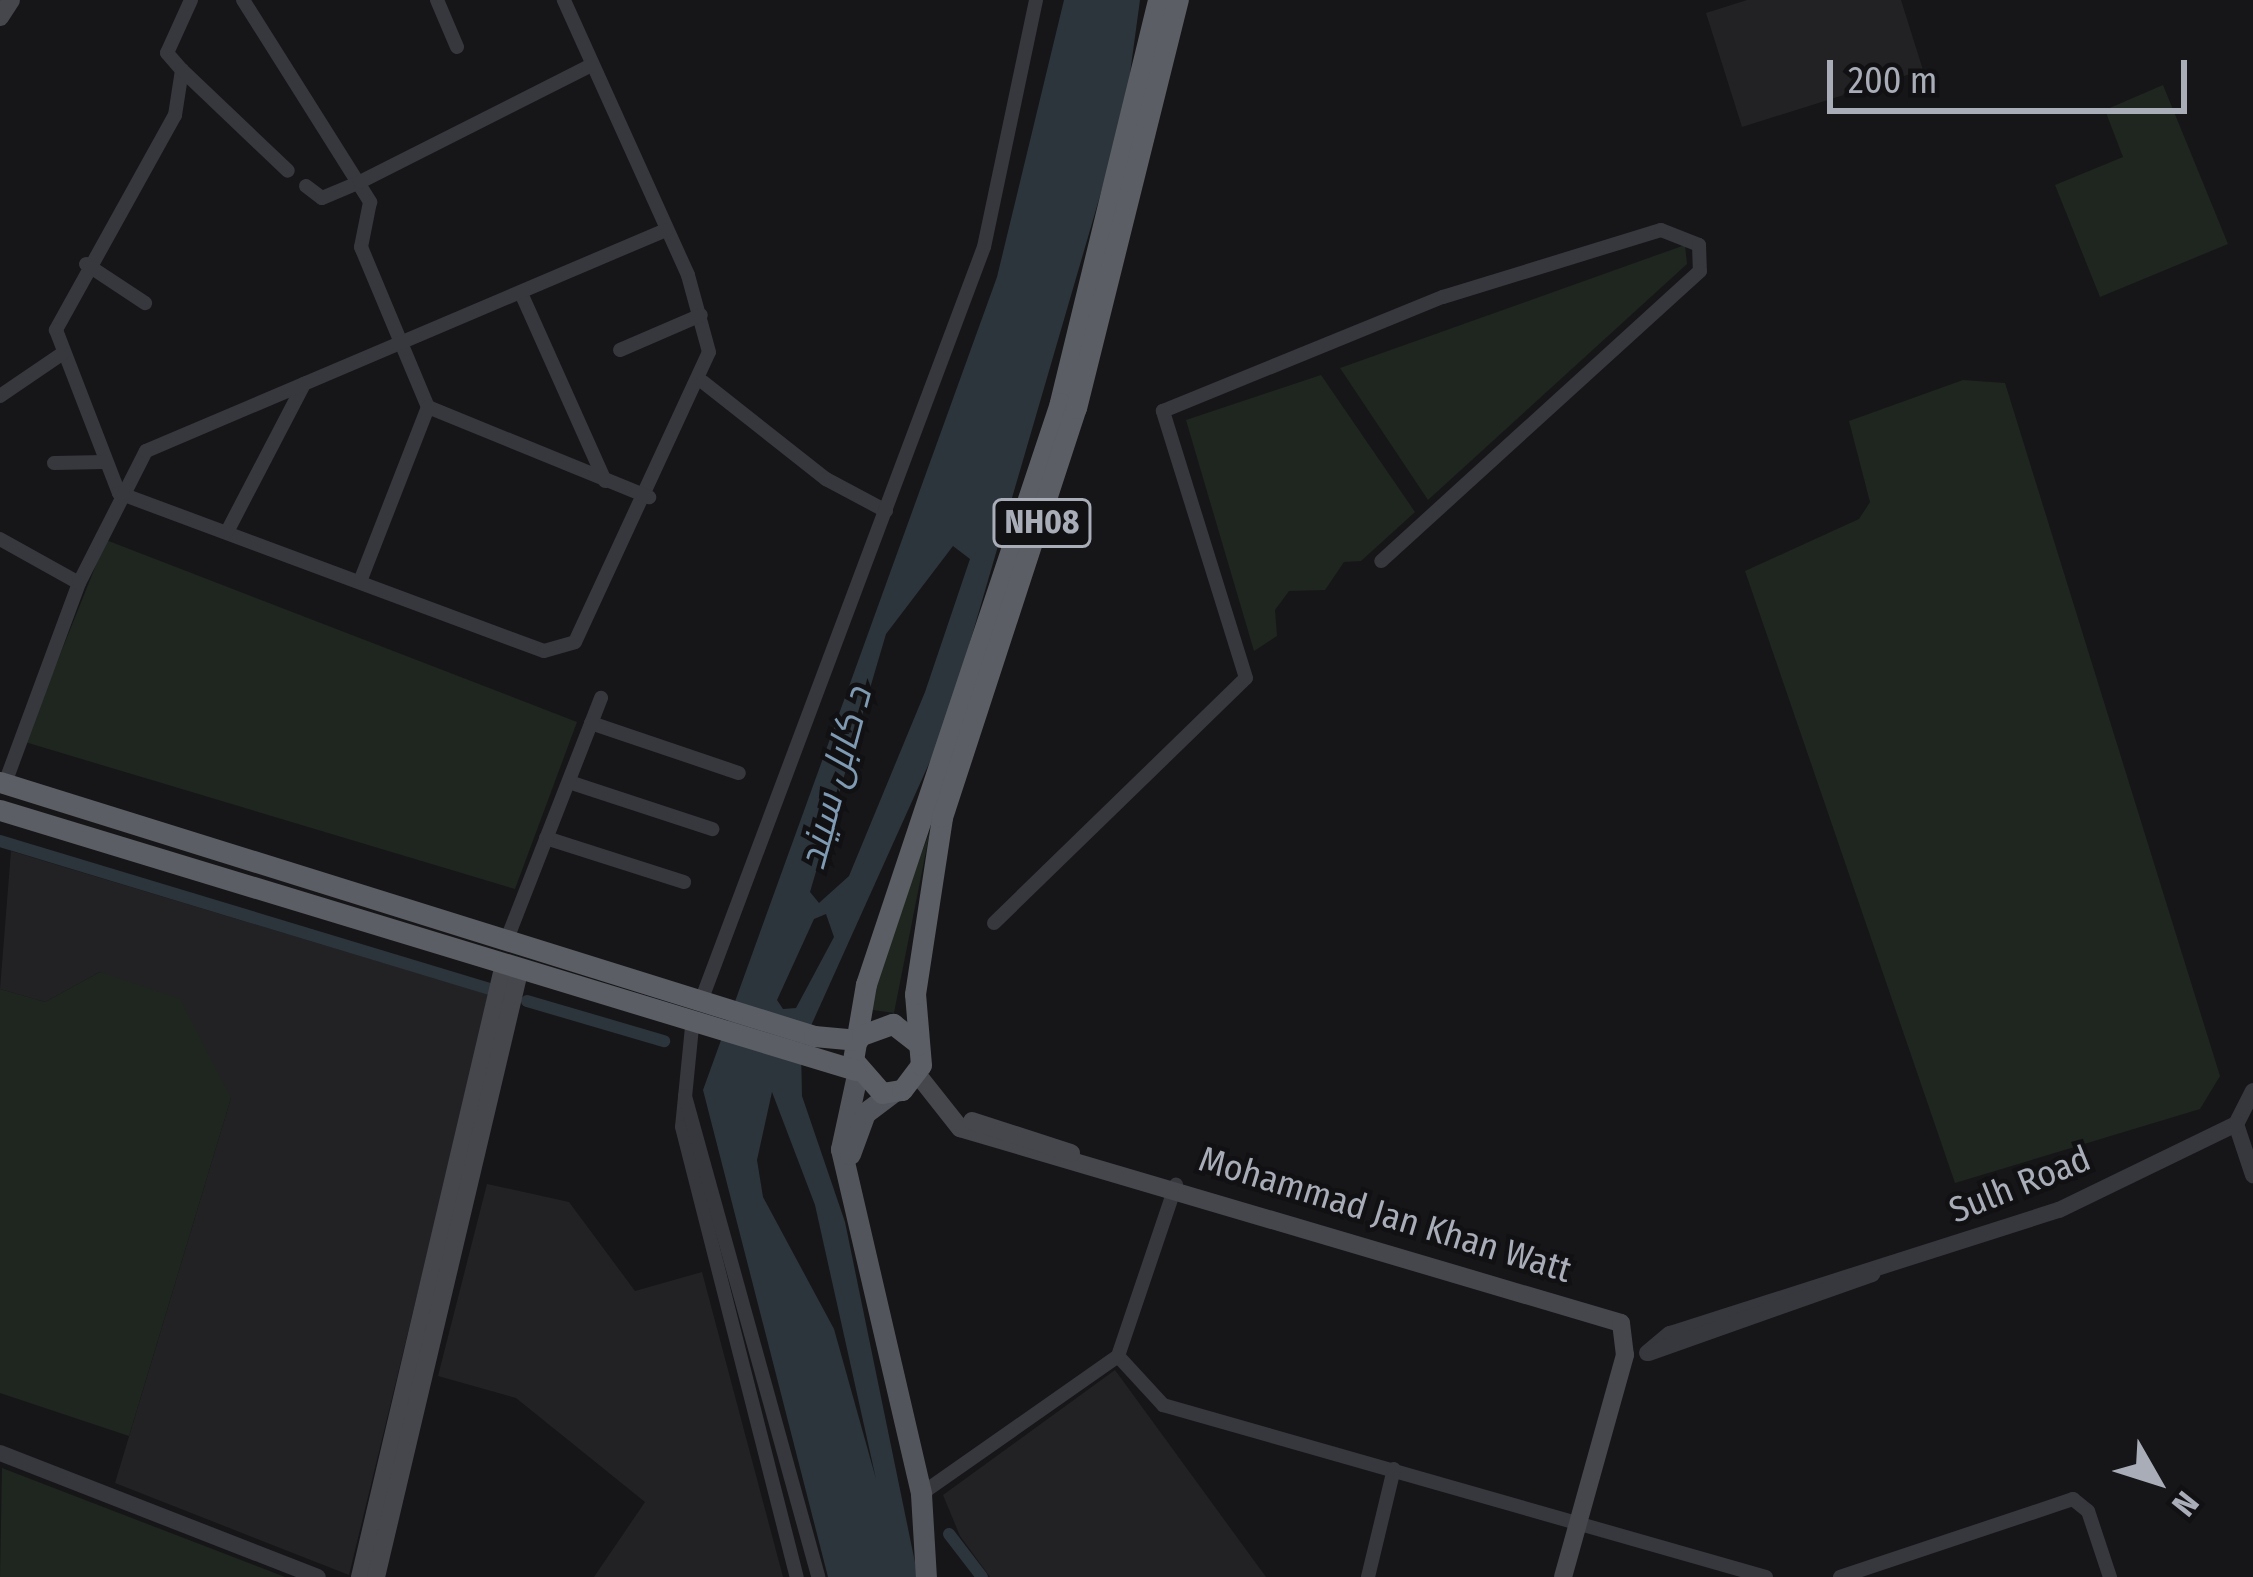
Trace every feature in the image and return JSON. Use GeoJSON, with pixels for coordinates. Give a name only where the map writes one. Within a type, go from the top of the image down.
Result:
{"type":"FeatureCollection","features":[{"type":"Feature","properties":{"kind":"highway","name":"NH08"},"geometry":{"type":"LineString","coordinates":[[856,1073],[866,984],[1060,403],[1158,0]]}},
{"type":"Feature","properties":{"kind":"highway","name":"NH08"},"geometry":{"type":"LineString","coordinates":[[920,1062],[916,994],[942,817],[1076,408],[1178,0]]}},
{"type":"Feature","properties":{"kind":"highway"},"geometry":{"type":"LineString","coordinates":[[2,783],[814,1036],[860,1037],[893,1024],[920,1062],[892,1093],[856,1073],[806,1062],[512,966],[6,815]]}},
{"type":"Feature","properties":{"kind":"highway"},"geometry":{"type":"LineString","coordinates":[[108,814],[112,844]]}},
{"type":"Feature","properties":{"kind":"main road"},"geometry":{"type":"LineString","coordinates":[[0,17],[11,0]]}},
{"type":"Feature","properties":{"kind":"main road"},"geometry":{"type":"LineString","coordinates":[[360,1577],[512,966]]}},
{"type":"Feature","properties":{"kind":"main road"},"geometry":{"type":"LineString","coordinates":[[376,1577],[512,966]]}},
{"type":"Feature","properties":{"kind":"main road","name":"Mohammad Jan Khan Watt"},"geometry":{"type":"LineString","coordinates":[[920,1062],[954,1125],[1176,1185],[1600,1316],[1627,1331],[1625,1354]]}},
{"type":"Feature","properties":{"kind":"main road"},"geometry":{"type":"LineString","coordinates":[[856,1073],[841,1119],[921,1493],[926,1577]]}},
{"type":"Feature","properties":{"kind":"main road"},"geometry":{"type":"LineString","coordinates":[[850,1178],[859,1123],[892,1093]]}},
{"type":"Feature","properties":{"kind":"main road"},"geometry":{"type":"LineString","coordinates":[[1564,1577],[1625,1354]]}},
{"type":"Feature","properties":{"kind":"street"},"geometry":{"type":"LineString","coordinates":[[170,0],[182,17]]}},
{"type":"Feature","properties":{"kind":"street"},"geometry":{"type":"LineString","coordinates":[[191,0],[166,53],[288,171]]}},
{"type":"Feature","properties":{"kind":"street"},"geometry":{"type":"LineString","coordinates":[[243,0],[360,182],[372,209],[359,238],[396,345],[428,407],[650,497]]}},
{"type":"Feature","properties":{"kind":"street"},"geometry":{"type":"LineString","coordinates":[[436,0],[457,46]]}},
{"type":"Feature","properties":{"kind":"street"},"geometry":{"type":"LineString","coordinates":[[182,70],[175,115],[86,264],[56,330],[119,493],[563,650],[650,497],[703,382],[701,315],[564,0]]}},
{"type":"Feature","properties":{"kind":"street"},"geometry":{"type":"LineString","coordinates":[[700,1001],[984,247],[1036,0]]}},
{"type":"Feature","properties":{"kind":"street"},"geometry":{"type":"LineString","coordinates":[[306,186],[322,198],[360,182],[592,65]]}},
{"type":"Feature","properties":{"kind":"street"},"geometry":{"type":"LineString","coordinates":[[2,783],[79,583],[119,493],[146,452],[666,230]]}},
{"type":"Feature","properties":{"kind":"street"},"geometry":{"type":"LineString","coordinates":[[994,923],[1246,678],[1163,411],[1443,297],[1661,230],[1700,245],[1704,261],[1686,285],[1381,561]]}},
{"type":"Feature","properties":{"kind":"street"},"geometry":{"type":"LineString","coordinates":[[86,264],[145,303]]}},
{"type":"Feature","properties":{"kind":"street"},"geometry":{"type":"LineString","coordinates":[[521,293],[605,482]]}},
{"type":"Feature","properties":{"kind":"street"},"geometry":{"type":"LineString","coordinates":[[620,350],[701,315]]}},
{"type":"Feature","properties":{"kind":"street"},"geometry":{"type":"LineString","coordinates":[[0,396],[62,353]]}},
{"type":"Feature","properties":{"kind":"street"},"geometry":{"type":"LineString","coordinates":[[703,382],[826,479],[886,511]]}},
{"type":"Feature","properties":{"kind":"street"},"geometry":{"type":"LineString","coordinates":[[229,530],[304,384]]}},
{"type":"Feature","properties":{"kind":"street"},"geometry":{"type":"LineString","coordinates":[[361,579],[428,407]]}},
{"type":"Feature","properties":{"kind":"street"},"geometry":{"type":"LineString","coordinates":[[54,463],[104,462]]}},
{"type":"Feature","properties":{"kind":"street"},"geometry":{"type":"LineString","coordinates":[[0,539],[79,583]]}},
{"type":"Feature","properties":{"kind":"street"},"geometry":{"type":"LineString","coordinates":[[507,939],[601,698]]}},
{"type":"Feature","properties":{"kind":"street"},"geometry":{"type":"LineString","coordinates":[[591,723],[739,773]]}},
{"type":"Feature","properties":{"kind":"street"},"geometry":{"type":"LineString","coordinates":[[568,782],[712,829]]}},
{"type":"Feature","properties":{"kind":"street"},"geometry":{"type":"LineString","coordinates":[[546,838],[684,882]]}},
{"type":"Feature","properties":{"kind":"street"},"geometry":{"type":"LineString","coordinates":[[692,1027],[682,1127],[782,1493],[797,1577]]}},
{"type":"Feature","properties":{"kind":"street"},"geometry":{"type":"LineString","coordinates":[[682,1091],[801,1488],[818,1577]]}},
{"type":"Feature","properties":{"kind":"street"},"geometry":{"type":"LineString","coordinates":[[2253,1091],[2236,1124],[2253,1175]]}},
{"type":"Feature","properties":{"kind":"street","name":"Sulh Road"},"geometry":{"type":"LineString","coordinates":[[1625,1354],[1647,1353],[1873,1274],[2190,1153],[2236,1124]]}},
{"type":"Feature","properties":{"kind":"street"},"geometry":{"type":"LineString","coordinates":[[921,1493],[1118,1356],[1176,1185]]}},
{"type":"Feature","properties":{"kind":"street"},"geometry":{"type":"LineString","coordinates":[[1118,1356],[1163,1405],[1766,1577]]}},
{"type":"Feature","properties":{"kind":"street"},"geometry":{"type":"LineString","coordinates":[[0,1453],[318,1577]]}},
{"type":"Feature","properties":{"kind":"street"},"geometry":{"type":"LineString","coordinates":[[1368,1577],[1394,1469]]}},
{"type":"Feature","properties":{"kind":"street"},"geometry":{"type":"LineString","coordinates":[[782,1493],[801,1488]]}},
{"type":"Feature","properties":{"kind":"street"},"geometry":{"type":"LineString","coordinates":[[1840,1577],[2073,1499],[2088,1511],[2110,1577]]}},
{"type":"Feature","properties":{"kind":"shaded area"},"geometry":{"type":"Polygon","coordinates":[[[1747,0],[1901,0],[1923,70],[1742,127],[1706,13],[1747,0]]]}},
{"type":"Feature","properties":{"kind":"shaded area"},"geometry":{"type":"Polygon","coordinates":[[[2163,85],[2228,244],[2100,297],[2055,185],[2123,157],[2105,110],[2163,85]]]}},
{"type":"Feature","properties":{"kind":"shaded area"},"geometry":{"type":"Polygon","coordinates":[[[1685,245],[1687,264],[1428,500],[1340,368],[1685,245]]]}},
{"type":"Feature","properties":{"kind":"shaded area"},"geometry":{"type":"Polygon","coordinates":[[[1321,375],[1415,512],[1361,561],[1344,562],[1325,590],[1289,591],[1275,610],[1277,636],[1254,651],[1186,420],[1321,375]]]}},
{"type":"Feature","properties":{"kind":"shaded area"},"geometry":{"type":"Polygon","coordinates":[[[1963,380],[2005,383],[2220,1076],[2200,1109],[1955,1183],[1745,571],[1859,519],[1870,502],[1849,421],[1963,380]]]}},
{"type":"Feature","properties":{"kind":"shaded area"},"geometry":{"type":"Polygon","coordinates":[[[106,540],[577,722],[515,889],[25,742],[106,540]]]}},
{"type":"Feature","properties":{"kind":"shaded area"},"geometry":{"type":"Polygon","coordinates":[[[930,831],[894,1013],[873,1010],[868,994],[930,831]]]}},
{"type":"Feature","properties":{"kind":"shaded area"},"geometry":{"type":"Polygon","coordinates":[[[11,851],[490,995],[349,1575],[115,1483],[231,1098],[100,972],[45,1002],[0,989],[11,851]]]}},
{"type":"Feature","properties":{"kind":"shaded area"},"geometry":{"type":"Polygon","coordinates":[[[100,972],[180,999],[231,1098],[129,1436],[0,1393],[0,989],[45,1002],[100,972]]]}},
{"type":"Feature","properties":{"kind":"shaded area"},"geometry":{"type":"Polygon","coordinates":[[[487,1184],[569,1202],[635,1291],[702,1272],[783,1577],[594,1577],[645,1502],[516,1398],[438,1376],[487,1184]]]}},
{"type":"Feature","properties":{"kind":"shaded area"},"geometry":{"type":"Polygon","coordinates":[[[1115,1370],[1266,1577],[990,1577],[960,1536],[943,1495],[1115,1370]]]}},
{"type":"Feature","properties":{"kind":"shaded area"},"geometry":{"type":"Polygon","coordinates":[[[2,1468],[285,1577],[0,1577],[2,1468]]]}},
{"type":"Feature","properties":{"kind":"water","name":"د کابل سيند"},"geometry":{"type":"Polygon","coordinates":[[[1064,0],[1140,0],[1125,110],[945,728],[801,1048],[802,1096],[845,1222],[918,1577],[828,1577],[703,1090],[997,277],[1064,0]],[[953,546],[886,634],[810,892],[819,903],[849,876],[925,692],[970,559],[953,546]],[[826,914],[814,919],[777,1000],[783,1009],[796,1008],[834,937],[826,914]],[[772,1092],[757,1160],[763,1197],[834,1329],[876,1479],[815,1205],[772,1092]]]}},
{"type":"Feature","properties":{"kind":"waterway"},"geometry":{"type":"LineString","coordinates":[[0,841],[493,990]]}},
{"type":"Feature","properties":{"kind":"waterway"},"geometry":{"type":"LineString","coordinates":[[527,1001],[664,1041]]}},
{"type":"Feature","properties":{"kind":"waterway"},"geometry":{"type":"LineString","coordinates":[[949,1534],[982,1577]]}}]}
